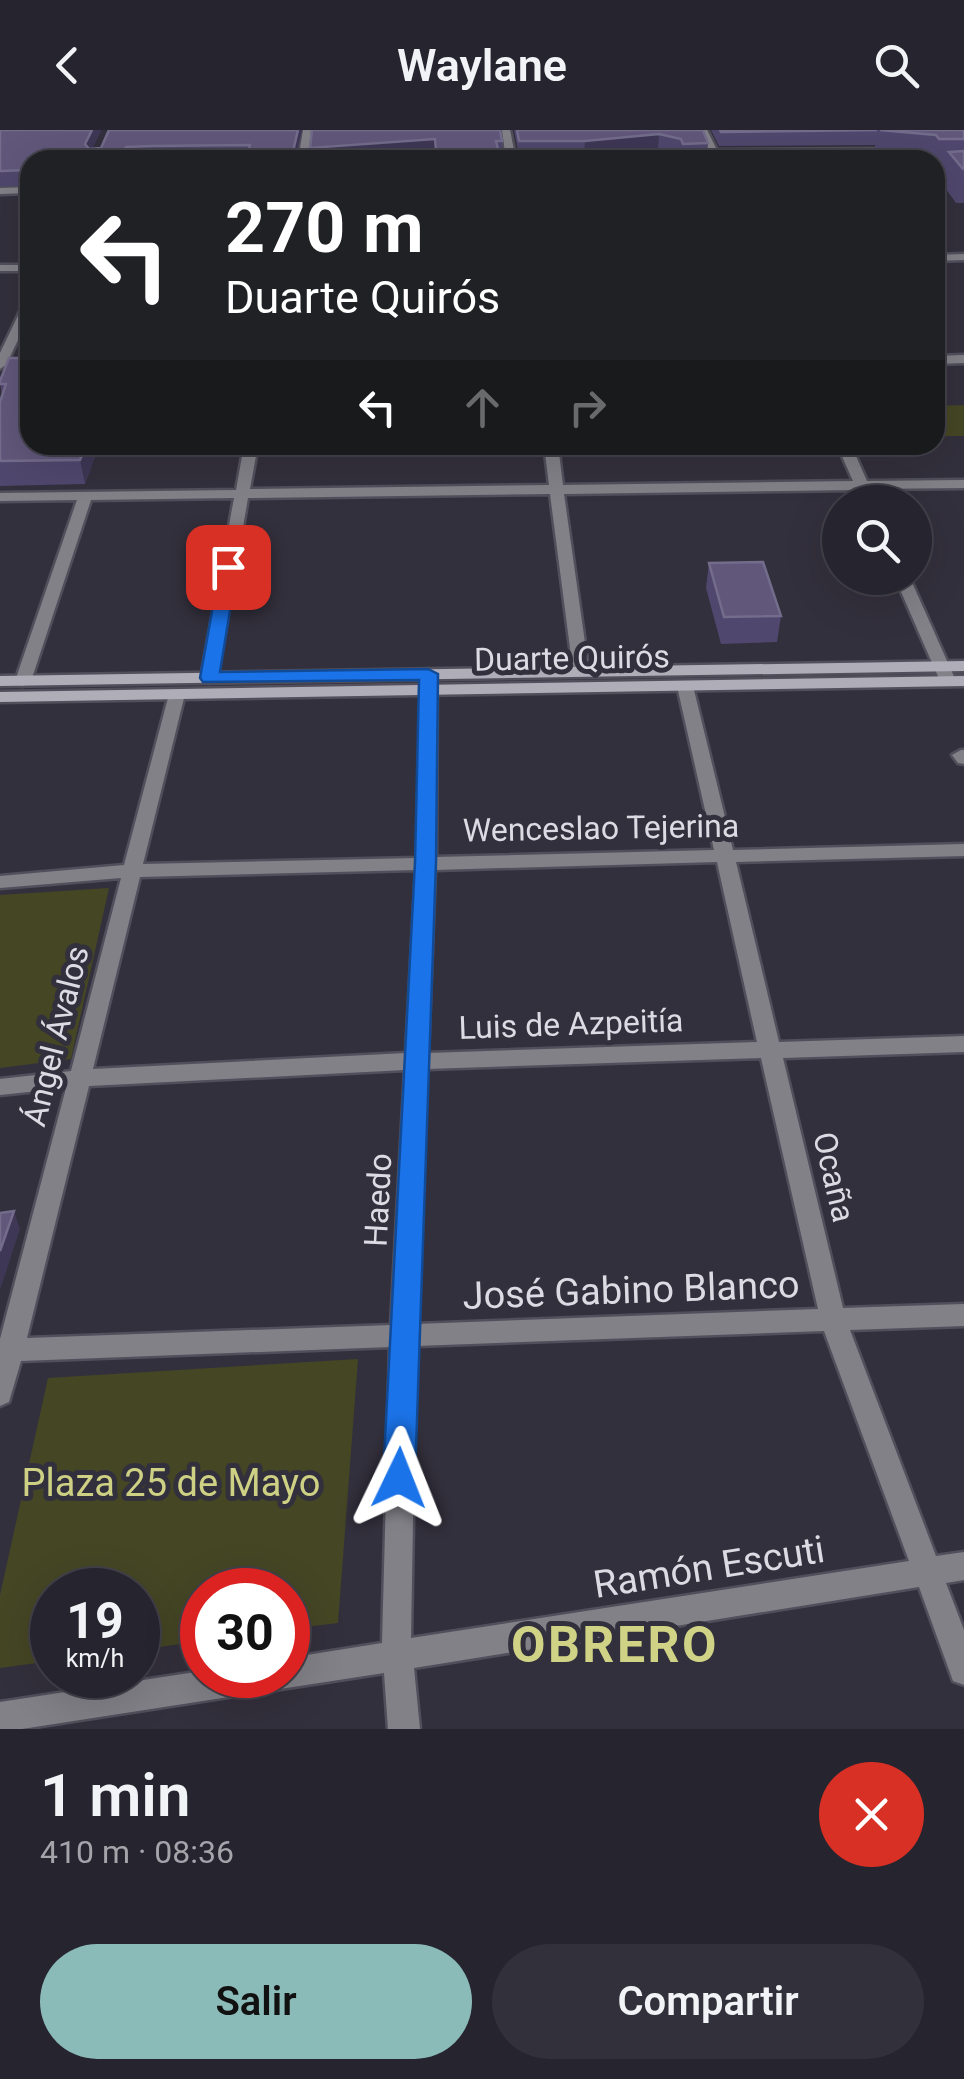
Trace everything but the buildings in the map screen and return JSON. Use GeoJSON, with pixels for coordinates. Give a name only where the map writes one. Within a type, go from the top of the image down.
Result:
{"type":"FeatureCollection","features":[{"type":"Feature","properties":{"kind":"main road","name":"Duarte Quirós"},"geometry":{"type":"LineString","coordinates":[[0,681],[209,678],[685,686],[951,676],[964,666]]}},
{"type":"Feature","properties":{"kind":"main road","name":"Duarte Quirós"},"geometry":{"type":"LineString","coordinates":[[0,697],[178,694],[581,671],[951,676]]}},
{"type":"Feature","properties":{"kind":"street"},"geometry":{"type":"LineString","coordinates":[[888,141],[894,150]]}},
{"type":"Feature","properties":{"kind":"street"},"geometry":{"type":"LineString","coordinates":[[15,371],[0,368],[20,325]]}},
{"type":"Feature","properties":{"kind":"street"},"geometry":{"type":"LineString","coordinates":[[209,678],[249,455]]}},
{"type":"Feature","properties":{"kind":"street"},"geometry":{"type":"LineString","coordinates":[[552,455],[581,671]]}},
{"type":"Feature","properties":{"kind":"street"},"geometry":{"type":"LineString","coordinates":[[848,455],[861,485],[964,484]]}},
{"type":"Feature","properties":{"kind":"street"},"geometry":{"type":"LineString","coordinates":[[0,497],[822,486]]}},
{"type":"Feature","properties":{"kind":"street"},"geometry":{"type":"LineString","coordinates":[[24,681],[85,497]]}},
{"type":"Feature","properties":{"kind":"street"},"geometry":{"type":"LineString","coordinates":[[910,595],[951,676]]}},
{"type":"Feature","properties":{"kind":"street","name":"Haedo"},"geometry":{"type":"LineString","coordinates":[[404,1729],[396,1656],[403,1336],[426,862],[429,682]]}},
{"type":"Feature","properties":{"kind":"street","name":"Ocaña"},"geometry":{"type":"LineString","coordinates":[[685,686],[834,1320],[964,1670]]}},
{"type":"Feature","properties":{"kind":"street","name":"Ángel Ávalos"},"geometry":{"type":"LineString","coordinates":[[0,1394],[6,1350],[178,694]]}},
{"type":"Feature","properties":{"kind":"street","name":"Wenceslao Tejerina"},"geometry":{"type":"LineString","coordinates":[[0,882],[132,871],[964,850]]}},
{"type":"Feature","properties":{"kind":"street","name":"Luis de Azpeitía"},"geometry":{"type":"LineString","coordinates":[[0,1087],[78,1078],[417,1061],[964,1044]]}},
{"type":"Feature","properties":{"kind":"street","name":"José Gabino Blanco"},"geometry":{"type":"LineString","coordinates":[[6,1350],[964,1315]]}},
{"type":"Feature","properties":{"kind":"street","name":"Ramón Escuti"},"geometry":{"type":"LineString","coordinates":[[310,1670],[964,1566]]}},
{"type":"Feature","properties":{"kind":"street"},"geometry":{"type":"LineString","coordinates":[[0,1717],[180,1690]]}},
{"type":"Feature","properties":{"kind":"green space"},"geometry":{"type":"Polygon","coordinates":[[[964,405],[964,436],[945,436],[945,406],[964,405]]]}},
{"type":"Feature","properties":{"kind":"green space"},"geometry":{"type":"Polygon","coordinates":[[[109,888],[71,1059],[0,1068],[0,895],[109,888]]]}},
{"type":"Feature","properties":{"kind":"green space","name":"Plaza 25 de Mayo"},"geometry":{"type":"Polygon","coordinates":[[[358,1359],[338,1623],[310,1626],[310,1568],[180,1568],[180,1644],[160,1647],[160,1568],[30,1568],[30,1664],[0,1668],[0,1595],[48,1378],[358,1359]]]}},
{"type":"Feature","properties":{"kind":"district","name":"OBRERO"},"geometry":{"type":"Point","coordinates":[615,1645]}},
{"type":"Feature","properties":{"kind":"route"},"geometry":{"type":"LineString","coordinates":[[228,567],[209,678],[428,674],[426,862],[399,1478]]}}]}
